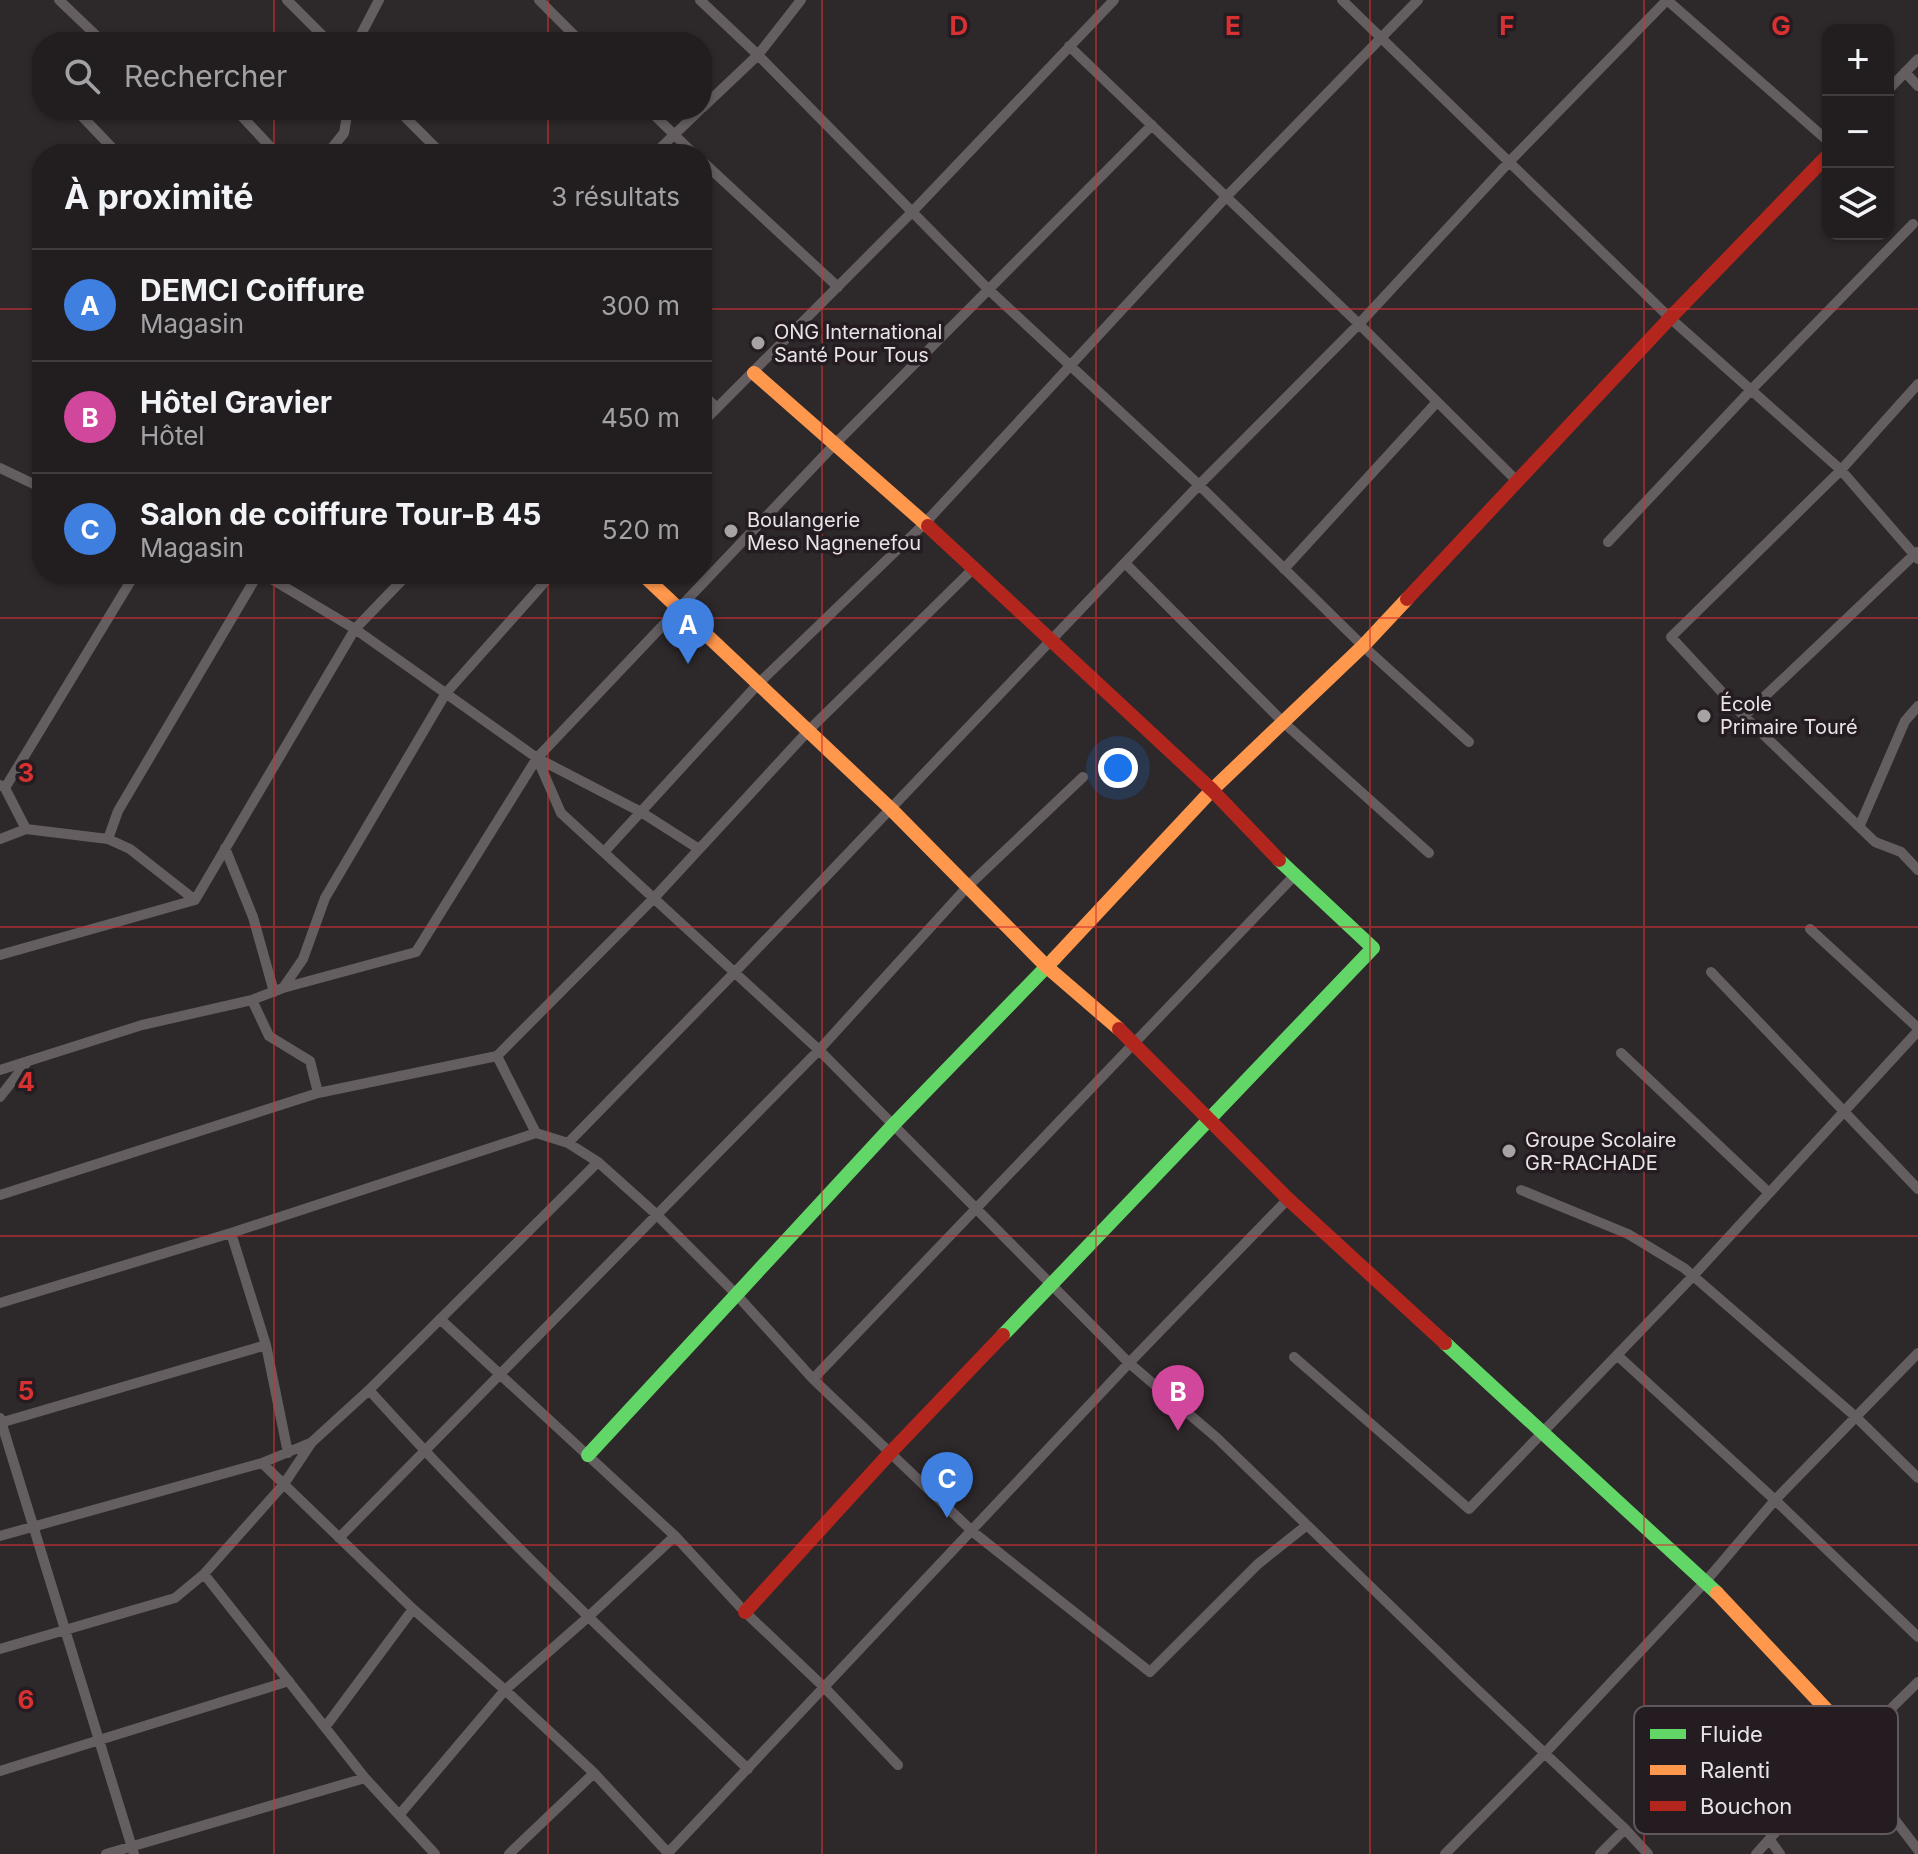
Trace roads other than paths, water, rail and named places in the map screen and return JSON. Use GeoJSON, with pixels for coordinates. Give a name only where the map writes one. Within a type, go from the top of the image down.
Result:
{"type":"FeatureCollection","features":[{"type":"Feature","properties":{"kind":"street"},"geometry":{"type":"LineString","coordinates":[[59,0],[92,32]]}},
{"type":"Feature","properties":{"kind":"street"},"geometry":{"type":"LineString","coordinates":[[287,0],[319,32]]}},
{"type":"Feature","properties":{"kind":"street"},"geometry":{"type":"LineString","coordinates":[[362,32],[379,0]]}},
{"type":"Feature","properties":{"kind":"street"},"geometry":{"type":"LineString","coordinates":[[539,0],[571,32]]}},
{"type":"Feature","properties":{"kind":"street"},"geometry":{"type":"LineString","coordinates":[[700,0],[989,290],[1199,485],[1363,646],[1469,742]]}},
{"type":"Feature","properties":{"kind":"street"},"geometry":{"type":"LineString","coordinates":[[712,99],[758,55],[801,0]]}},
{"type":"Feature","properties":{"kind":"street"},"geometry":{"type":"LineString","coordinates":[[712,413],[913,211],[1114,0]]}},
{"type":"Feature","properties":{"kind":"street"},"geometry":{"type":"LineString","coordinates":[[1342,0],[1670,318],[1841,470],[1917,554],[1744,716]]}},
{"type":"Feature","properties":{"kind":"street"},"geometry":{"type":"LineString","coordinates":[[604,852],[759,683],[925,523],[1226,197],[1418,0]]}},
{"type":"Feature","properties":{"kind":"street"},"geometry":{"type":"LineString","coordinates":[[568,1143],[1199,485],[1359,324],[1509,162],[1667,0],[1822,136]]}},
{"type":"Feature","properties":{"kind":"street"},"geometry":{"type":"LineString","coordinates":[[1069,46],[1359,324],[1517,481]]}},
{"type":"Feature","properties":{"kind":"street"},"geometry":{"type":"LineString","coordinates":[[1894,84],[1918,59]]}},
{"type":"Feature","properties":{"kind":"street"},"geometry":{"type":"LineString","coordinates":[[1905,72],[1918,86]]}},
{"type":"Feature","properties":{"kind":"street"},"geometry":{"type":"LineString","coordinates":[[86,120],[108,144]]}},
{"type":"Feature","properties":{"kind":"street"},"geometry":{"type":"LineString","coordinates":[[245,120],[268,144]]}},
{"type":"Feature","properties":{"kind":"street"},"geometry":{"type":"LineString","coordinates":[[335,144],[344,133],[346,120]]}},
{"type":"Feature","properties":{"kind":"street"},"geometry":{"type":"LineString","coordinates":[[408,120],[432,144]]}},
{"type":"Feature","properties":{"kind":"street"},"geometry":{"type":"LineString","coordinates":[[659,120],[683,144]]}},
{"type":"Feature","properties":{"kind":"street"},"geometry":{"type":"LineString","coordinates":[[665,144],[690,120]]}},
{"type":"Feature","properties":{"kind":"street"},"geometry":{"type":"LineString","coordinates":[[712,573],[835,444],[1152,125]]}},
{"type":"Feature","properties":{"kind":"street"},"geometry":{"type":"LineString","coordinates":[[588,1455],[735,1293],[1212,790],[1363,646],[1670,318],[1822,161]]}},
{"type":"Feature","properties":{"kind":"street"},"geometry":{"type":"LineString","coordinates":[[712,170],[838,287]]}},
{"type":"Feature","properties":{"kind":"street"},"geometry":{"type":"LineString","coordinates":[[1608,542],[1913,224]]}},
{"type":"Feature","properties":{"kind":"street"},"geometry":{"type":"LineString","coordinates":[[745,1612],[890,1453],[1373,948],[1294,876],[1212,790],[975,567],[754,373]]}},
{"type":"Feature","properties":{"kind":"street"},"geometry":{"type":"LineString","coordinates":[[1918,384],[1841,470],[1671,637],[1744,716],[1875,842],[1901,852],[1918,870]]}},
{"type":"Feature","properties":{"kind":"street"},"geometry":{"type":"LineString","coordinates":[[1284,569],[1437,402]]}},
{"type":"Feature","properties":{"kind":"street"},"geometry":{"type":"LineString","coordinates":[[712,403],[717,408]]}},
{"type":"Feature","properties":{"kind":"street"},"geometry":{"type":"LineString","coordinates":[[0,468],[32,483]]}},
{"type":"Feature","properties":{"kind":"street"},"geometry":{"type":"LineString","coordinates":[[1125,563],[1283,722],[1429,853]]}},
{"type":"Feature","properties":{"kind":"street"},"geometry":{"type":"LineString","coordinates":[[0,1195],[318,1093],[497,1056],[654,898],[809,730],[975,567]]}},
{"type":"Feature","properties":{"kind":"street"},"geometry":{"type":"LineString","coordinates":[[26,829],[2,786],[129,584]]}},
{"type":"Feature","properties":{"kind":"street"},"geometry":{"type":"LineString","coordinates":[[108,839],[118,811],[254,584]]}},
{"type":"Feature","properties":{"kind":"street"},"geometry":{"type":"LineString","coordinates":[[277,584],[355,629],[537,758],[641,812],[699,849]]}},
{"type":"Feature","properties":{"kind":"street"},"geometry":{"type":"LineString","coordinates":[[0,955],[195,900],[355,629],[398,584]]}},
{"type":"Feature","properties":{"kind":"street"},"geometry":{"type":"LineString","coordinates":[[278,990],[303,959],[325,898],[446,693],[543,584]]}},
{"type":"Feature","properties":{"kind":"street"},"geometry":{"type":"LineString","coordinates":[[654,584],[891,809],[1047,967],[1135,1043],[1288,1199],[1706,1581],[1823,1706]]}},
{"type":"Feature","properties":{"kind":"street"},"geometry":{"type":"LineString","coordinates":[[0,1070],[142,1025],[252,1000],[416,952],[537,758],[702,584]]}},
{"type":"Feature","properties":{"kind":"street"},"geometry":{"type":"LineString","coordinates":[[1860,825],[1905,721],[1918,706]]}},
{"type":"Feature","properties":{"kind":"street"},"geometry":{"type":"LineString","coordinates":[[537,758],[561,813],[819,1050],[1129,1363],[1217,1438],[1648,1854]]}},
{"type":"Feature","properties":{"kind":"street"},"geometry":{"type":"LineString","coordinates":[[339,1538],[819,1050],[968,886],[1083,777]]}},
{"type":"Feature","properties":{"kind":"street"},"geometry":{"type":"LineString","coordinates":[[0,839],[26,829],[108,839],[130,849],[195,900]]}},
{"type":"Feature","properties":{"kind":"street"},"geometry":{"type":"LineString","coordinates":[[225,848],[278,990]]}},
{"type":"Feature","properties":{"kind":"street"},"geometry":{"type":"LineString","coordinates":[[813,1379],[1294,876]]}},
{"type":"Feature","properties":{"kind":"street"},"geometry":{"type":"LineString","coordinates":[[1294,1357],[1469,1509],[1693,1276],[1918,1030],[1810,929]]}},
{"type":"Feature","properties":{"kind":"street"},"geometry":{"type":"LineString","coordinates":[[1711,972],[1918,1189]]}},
{"type":"Feature","properties":{"kind":"street"},"geometry":{"type":"LineString","coordinates":[[252,1000],[269,1036],[310,1061],[318,1093]]}},
{"type":"Feature","properties":{"kind":"street"},"geometry":{"type":"LineString","coordinates":[[1621,1053],[1769,1193]]}},
{"type":"Feature","properties":{"kind":"street"},"geometry":{"type":"LineString","coordinates":[[497,1056],[536,1133]]}},
{"type":"Feature","properties":{"kind":"street"},"geometry":{"type":"LineString","coordinates":[[0,1097],[30,1059]]}},
{"type":"Feature","properties":{"kind":"street"},"geometry":{"type":"LineString","coordinates":[[0,1303],[231,1233],[536,1133],[568,1143],[598,1162],[656,1214],[735,1293],[813,1379],[973,1532],[1150,1672],[1258,1564],[1307,1525]]}},
{"type":"Feature","properties":{"kind":"street"},"geometry":{"type":"LineString","coordinates":[[0,1649],[175,1598],[204,1574],[284,1484],[312,1442],[369,1390],[598,1162]]}},
{"type":"Feature","properties":{"kind":"street"},"geometry":{"type":"LineString","coordinates":[[1521,1190],[1628,1234],[1693,1276],[1856,1417],[1918,1478]]}},
{"type":"Feature","properties":{"kind":"street"},"geometry":{"type":"LineString","coordinates":[[262,1463],[413,1609],[594,1773],[668,1854],[1129,1363],[1288,1199]]}},
{"type":"Feature","properties":{"kind":"street"},"geometry":{"type":"LineString","coordinates":[[231,1233],[266,1345],[288,1453]]}},
{"type":"Feature","properties":{"kind":"street"},"geometry":{"type":"LineString","coordinates":[[440,1319],[675,1536],[745,1612],[825,1688],[898,1765]]}},
{"type":"Feature","properties":{"kind":"street"},"geometry":{"type":"LineString","coordinates":[[133,1850],[1,1421],[266,1345]]}},
{"type":"Feature","properties":{"kind":"street"},"geometry":{"type":"LineString","coordinates":[[1445,1854],[1545,1753],[1706,1581],[1775,1500],[1918,1353]]}},
{"type":"Feature","properties":{"kind":"street"},"geometry":{"type":"LineString","coordinates":[[1617,1355],[1918,1637]]}},
{"type":"Feature","properties":{"kind":"street"},"geometry":{"type":"LineString","coordinates":[[369,1390],[424,1451],[587,1618],[748,1769]]}},
{"type":"Feature","properties":{"kind":"street"},"geometry":{"type":"LineString","coordinates":[[0,1536],[262,1463],[312,1442]]}},
{"type":"Feature","properties":{"kind":"street"},"geometry":{"type":"LineString","coordinates":[[400,1814],[505,1690],[675,1536]]}},
{"type":"Feature","properties":{"kind":"street"},"geometry":{"type":"LineString","coordinates":[[204,1574],[365,1778],[435,1854]]}},
{"type":"Feature","properties":{"kind":"street"},"geometry":{"type":"LineString","coordinates":[[326,1726],[413,1609]]}},
{"type":"Feature","properties":{"kind":"street"},"geometry":{"type":"LineString","coordinates":[[0,1771],[289,1681]]}},
{"type":"Feature","properties":{"kind":"street"},"geometry":{"type":"LineString","coordinates":[[1894,1706],[1918,1682]]}},
{"type":"Feature","properties":{"kind":"street"},"geometry":{"type":"LineString","coordinates":[[509,1854],[594,1773]]}},
{"type":"Feature","properties":{"kind":"street"},"geometry":{"type":"LineString","coordinates":[[106,1854],[133,1850],[365,1778]]}},
{"type":"Feature","properties":{"kind":"street"},"geometry":{"type":"LineString","coordinates":[[1898,1824],[1918,1850]]}},
{"type":"Feature","properties":{"kind":"street"},"geometry":{"type":"LineString","coordinates":[[1600,1854],[1625,1829]]}},
{"type":"Feature","properties":{"kind":"street"},"geometry":{"type":"LineString","coordinates":[[1756,1854],[1775,1834]]}},
{"type":"Feature","properties":{"kind":"street"},"geometry":{"type":"LineString","coordinates":[[1770,1840],[1780,1854]]}},
{"type":"Feature","properties":{"kind":"place","name":"ONG International Santé Pour Tous"},"geometry":{"type":"Point","coordinates":[758,343]}},
{"type":"Feature","properties":{"kind":"place","name":"Boulangerie Meso Nagnenefou"},"geometry":{"type":"Point","coordinates":[731,531]}},
{"type":"Feature","properties":{"kind":"place","name":"DEMCI Coiffure"},"geometry":{"type":"Point","coordinates":[688,664]}},
{"type":"Feature","properties":{"kind":"place","name":"École Primaire Touré"},"geometry":{"type":"Point","coordinates":[1704,716]}},
{"type":"Feature","properties":{"kind":"place","name":"Groupe Scolaire GR-RACHADE"},"geometry":{"type":"Point","coordinates":[1509,1151]}},
{"type":"Feature","properties":{"kind":"place","name":"Hôtel Gravier"},"geometry":{"type":"Point","coordinates":[1178,1431]}},
{"type":"Feature","properties":{"kind":"place","name":"Salon de coiffure Tour-B 45"},"geometry":{"type":"Point","coordinates":[947,1518]}}]}
